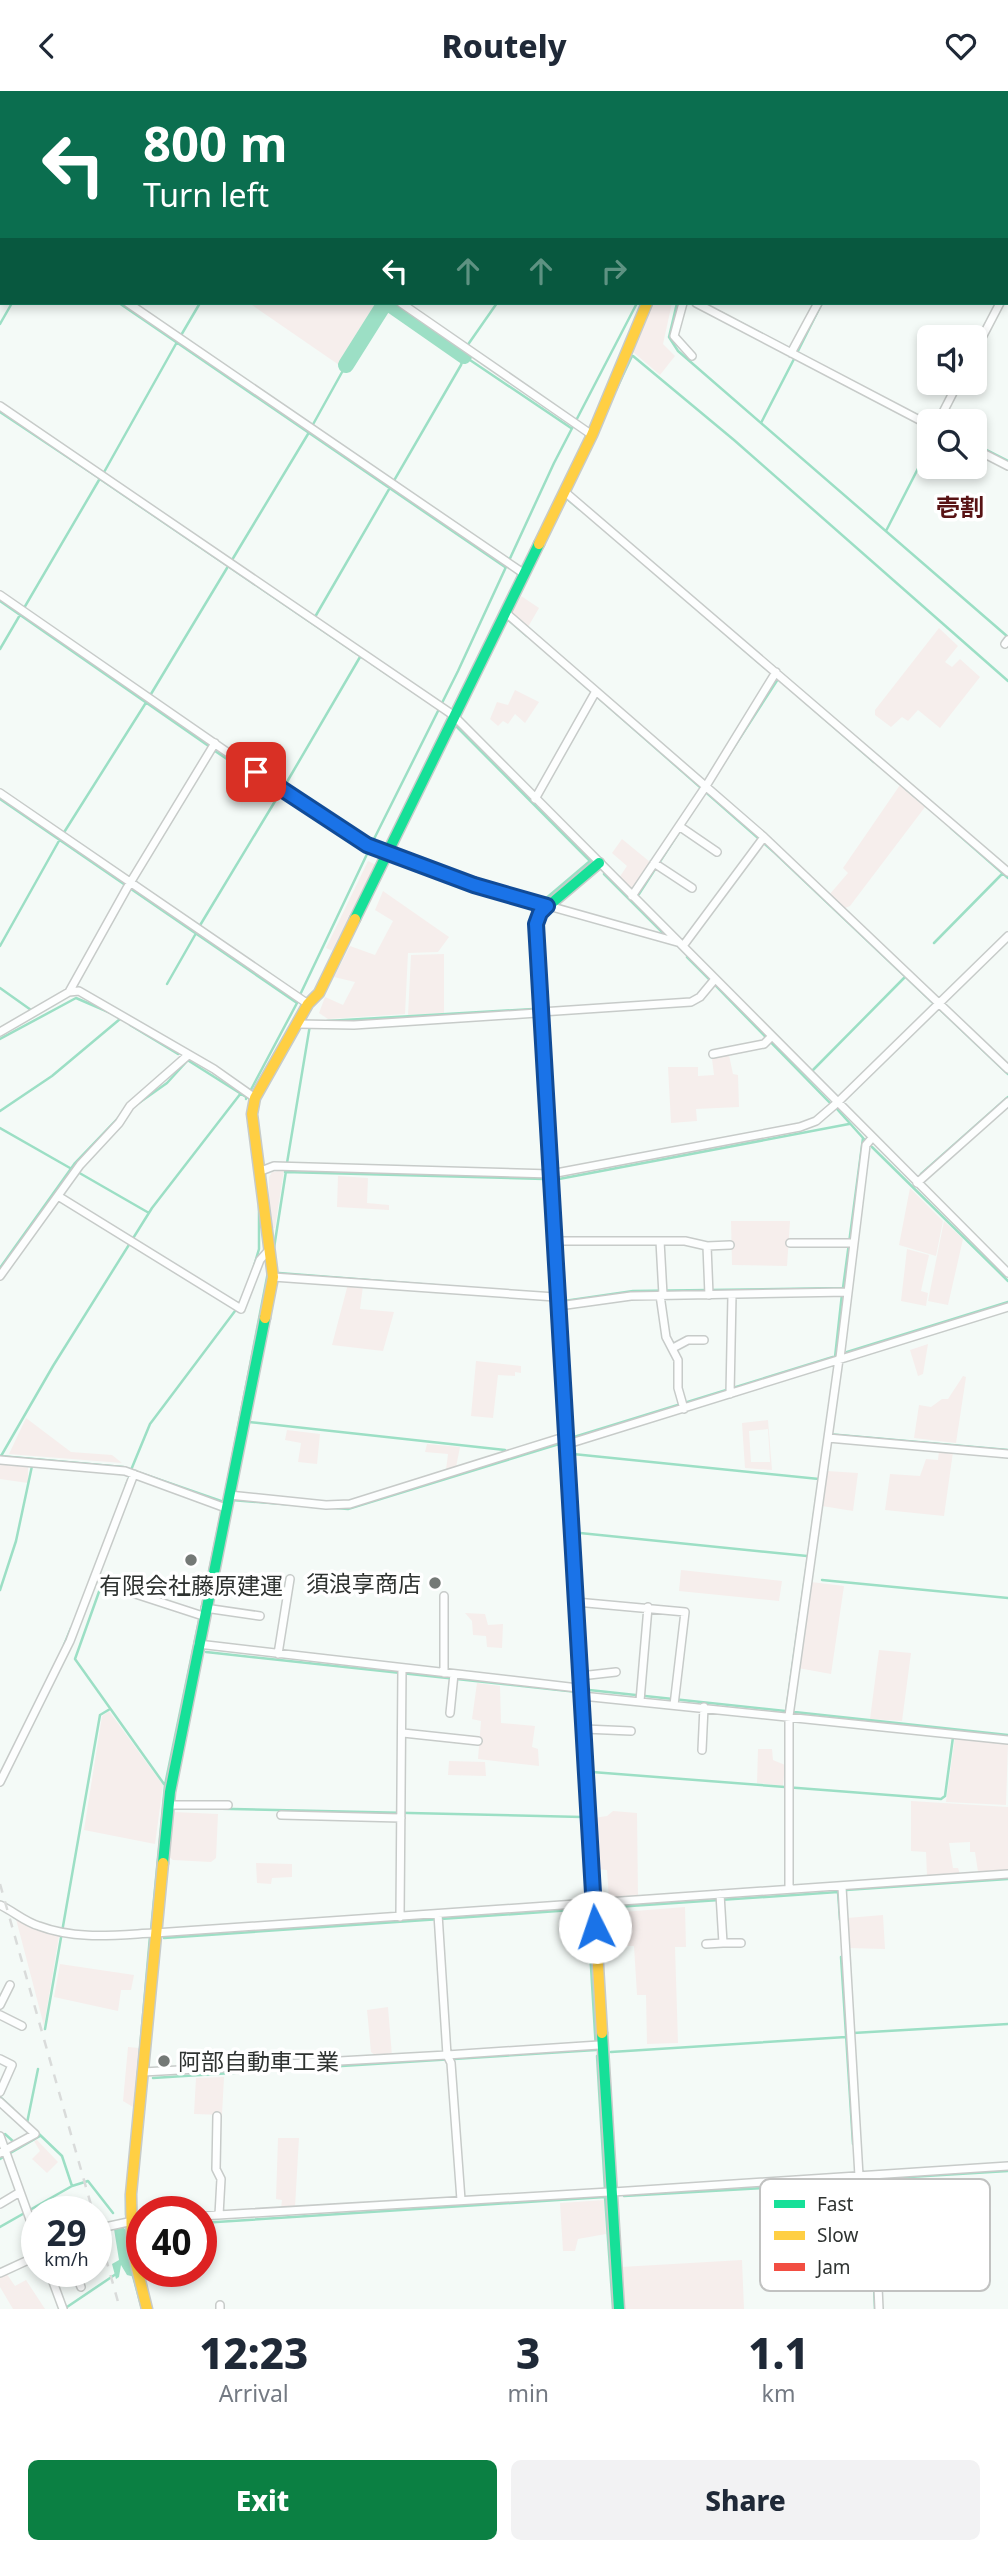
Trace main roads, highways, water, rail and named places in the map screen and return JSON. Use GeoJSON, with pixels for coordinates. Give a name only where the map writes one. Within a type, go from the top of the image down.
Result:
{"type":"FeatureCollection","features":[{"type":"Feature","properties":{"kind":"waterway"},"geometry":{"type":"LineString","coordinates":[[0,324],[11,305]]}},
{"type":"Feature","properties":{"kind":"waterway"},"geometry":{"type":"LineString","coordinates":[[122,305],[505,567]]}},
{"type":"Feature","properties":{"kind":"waterway"},"geometry":{"type":"LineString","coordinates":[[180,337],[199,305]]}},
{"type":"Feature","properties":{"kind":"waterway"},"geometry":{"type":"LineString","coordinates":[[346,365],[384,305]]}},
{"type":"Feature","properties":{"kind":"waterway"},"geometry":{"type":"LineString","coordinates":[[391,305],[464,356]]}},
{"type":"Feature","properties":{"kind":"waterway"},"geometry":{"type":"LineString","coordinates":[[315,617],[461,365],[467,346],[496,305]]}},
{"type":"Feature","properties":{"kind":"waterway"},"geometry":{"type":"LineString","coordinates":[[372,843],[458,671],[554,463],[636,305]]}},
{"type":"Feature","properties":{"kind":"waterway"},"geometry":{"type":"LineString","coordinates":[[677,305],[669,337],[678,351],[1008,637]]}},
{"type":"Feature","properties":{"kind":"waterway"},"geometry":{"type":"LineString","coordinates":[[707,305],[806,357]]}},
{"type":"Feature","properties":{"kind":"waterway"},"geometry":{"type":"LineString","coordinates":[[797,353],[821,305]]}},
{"type":"Feature","properties":{"kind":"waterway"},"geometry":{"type":"LineString","coordinates":[[103,474],[177,342]]}},
{"type":"Feature","properties":{"kind":"waterway"},"geometry":{"type":"LineString","coordinates":[[464,356],[571,428]]}},
{"type":"Feature","properties":{"kind":"waterway"},"geometry":{"type":"LineString","coordinates":[[616,390],[632,356]]}},
{"type":"Feature","properties":{"kind":"waterway"},"geometry":{"type":"LineString","coordinates":[[633,356],[734,440],[1008,681]]}},
{"type":"Feature","properties":{"kind":"waterway"},"geometry":{"type":"LineString","coordinates":[[761,423],[794,359]]}},
{"type":"Feature","properties":{"kind":"waterway"},"geometry":{"type":"LineString","coordinates":[[311,428],[346,365]]}},
{"type":"Feature","properties":{"kind":"waterway"},"geometry":{"type":"LineString","coordinates":[[0,412],[99,478]]}},
{"type":"Feature","properties":{"kind":"waterway"},"geometry":{"type":"LineString","coordinates":[[232,560],[308,434]]}},
{"type":"Feature","properties":{"kind":"waterway"},"geometry":{"type":"LineString","coordinates":[[987,450],[1008,461]]}},
{"type":"Feature","properties":{"kind":"waterway"},"geometry":{"type":"LineString","coordinates":[[886,531],[917,470]]}},
{"type":"Feature","properties":{"kind":"waterway"},"geometry":{"type":"LineString","coordinates":[[100,479],[363,658]]}},
{"type":"Feature","properties":{"kind":"waterway"},"geometry":{"type":"LineString","coordinates":[[0,649],[99,480]]}},
{"type":"Feature","properties":{"kind":"waterway"},"geometry":{"type":"LineString","coordinates":[[566,498],[579,509]]}},
{"type":"Feature","properties":{"kind":"waterway"},"geometry":{"type":"LineString","coordinates":[[151,694],[227,568]]}},
{"type":"Feature","properties":{"kind":"waterway"},"geometry":{"type":"LineString","coordinates":[[0,601],[210,747]]}},
{"type":"Feature","properties":{"kind":"waterway"},"geometry":{"type":"LineString","coordinates":[[691,604],[765,668]]}},
{"type":"Feature","properties":{"kind":"waterway"},"geometry":{"type":"LineString","coordinates":[[506,618],[527,636]]}},
{"type":"Feature","properties":{"kind":"waterway"},"geometry":{"type":"LineString","coordinates":[[284,787],[360,657]]}},
{"type":"Feature","properties":{"kind":"waterway"},"geometry":{"type":"LineString","coordinates":[[372,664],[427,701]]}},
{"type":"Feature","properties":{"kind":"waterway"},"geometry":{"type":"LineString","coordinates":[[577,679],[775,853],[1008,1074]]}},
{"type":"Feature","properties":{"kind":"waterway"},"geometry":{"type":"LineString","coordinates":[[639,894],[778,679]]}},
{"type":"Feature","properties":{"kind":"waterway"},"geometry":{"type":"LineString","coordinates":[[797,695],[874,762]]}},
{"type":"Feature","properties":{"kind":"waterway"},"geometry":{"type":"LineString","coordinates":[[63,834],[147,701]]}},
{"type":"Feature","properties":{"kind":"waterway"},"geometry":{"type":"LineString","coordinates":[[454,724],[590,861],[544,900]]}},
{"type":"Feature","properties":{"kind":"waterway"},"geometry":{"type":"LineString","coordinates":[[215,751],[368,853]]}},
{"type":"Feature","properties":{"kind":"waterway"},"geometry":{"type":"LineString","coordinates":[[906,789],[919,800]]}},
{"type":"Feature","properties":{"kind":"waterway"},"geometry":{"type":"LineString","coordinates":[[199,927],[280,793]]}},
{"type":"Feature","properties":{"kind":"waterway"},"geometry":{"type":"LineString","coordinates":[[0,799],[297,1003],[246,1099]]}},
{"type":"Feature","properties":{"kind":"waterway"},"geometry":{"type":"LineString","coordinates":[[951,828],[1008,878]]}},
{"type":"Feature","properties":{"kind":"waterway"},"geometry":{"type":"LineString","coordinates":[[0,946],[60,839]]}},
{"type":"Feature","properties":{"kind":"waterway"},"geometry":{"type":"LineString","coordinates":[[299,997],[368,852]]}},
{"type":"Feature","properties":{"kind":"waterway"},"geometry":{"type":"LineString","coordinates":[[934,943],[1003,873]]}},
{"type":"Feature","properties":{"kind":"waterway"},"geometry":{"type":"LineString","coordinates":[[604,874],[663,933]]}},
{"type":"Feature","properties":{"kind":"waterway"},"geometry":{"type":"LineString","coordinates":[[534,912],[531,954],[544,1170]]}},
{"type":"Feature","properties":{"kind":"waterway"},"geometry":{"type":"LineString","coordinates":[[167,984],[195,935]]}},
{"type":"Feature","properties":{"kind":"waterway"},"geometry":{"type":"LineString","coordinates":[[687,957],[709,979]]}},
{"type":"Feature","properties":{"kind":"waterway"},"geometry":{"type":"LineString","coordinates":[[812,1071],[904,978]]}},
{"type":"Feature","properties":{"kind":"waterway"},"geometry":{"type":"LineString","coordinates":[[714,984],[830,1103]]}},
{"type":"Feature","properties":{"kind":"waterway"},"geometry":{"type":"LineString","coordinates":[[0,988],[31,1010]]}},
{"type":"Feature","properties":{"kind":"waterway"},"geometry":{"type":"LineString","coordinates":[[0,1039],[76,998],[113,1014]]}},
{"type":"Feature","properties":{"kind":"waterway"},"geometry":{"type":"LineString","coordinates":[[327,1021],[533,1009]]}},
{"type":"Feature","properties":{"kind":"waterway"},"geometry":{"type":"LineString","coordinates":[[0,1111],[52,1076],[120,1019]]}},
{"type":"Feature","properties":{"kind":"waterway"},"geometry":{"type":"LineString","coordinates":[[130,1025],[178,1054]]}},
{"type":"Feature","properties":{"kind":"waterway"},"geometry":{"type":"LineString","coordinates":[[287,1163],[310,1025]]}},
{"type":"Feature","properties":{"kind":"waterway"},"geometry":{"type":"LineString","coordinates":[[136,1105],[167,1083],[188,1060]]}},
{"type":"Feature","properties":{"kind":"waterway"},"geometry":{"type":"LineString","coordinates":[[189,1061],[246,1097]]}},
{"type":"Feature","properties":{"kind":"waterway"},"geometry":{"type":"LineString","coordinates":[[1,1456],[53,1366],[152,1208],[241,1093]]}},
{"type":"Feature","properties":{"kind":"waterway"},"geometry":{"type":"LineString","coordinates":[[921,1174],[1008,1097]]}},
{"type":"Feature","properties":{"kind":"waterway"},"geometry":{"type":"LineString","coordinates":[[837,1109],[864,1139]]}},
{"type":"Feature","properties":{"kind":"waterway"},"geometry":{"type":"LineString","coordinates":[[0,1268],[75,1163],[120,1116]]}},
{"type":"Feature","properties":{"kind":"waterway"},"geometry":{"type":"LineString","coordinates":[[559,1179],[849,1124]]}},
{"type":"Feature","properties":{"kind":"waterway"},"geometry":{"type":"LineString","coordinates":[[0,1128],[70,1168]]}},
{"type":"Feature","properties":{"kind":"waterway"},"geometry":{"type":"LineString","coordinates":[[843,1288],[863,1138]]}},
{"type":"Feature","properties":{"kind":"waterway"},"geometry":{"type":"LineString","coordinates":[[872,1147],[1008,1281]]}},
{"type":"Feature","properties":{"kind":"waterway"},"geometry":{"type":"LineString","coordinates":[[76,1171],[149,1213]]}},
{"type":"Feature","properties":{"kind":"waterway"},"geometry":{"type":"LineString","coordinates":[[274,1248],[286,1171]]}},
{"type":"Feature","properties":{"kind":"waterway"},"geometry":{"type":"LineString","coordinates":[[285,1172],[544,1179]]}},
{"type":"Feature","properties":{"kind":"waterway"},"geometry":{"type":"LineString","coordinates":[[545,1179],[561,1433]]}},
{"type":"Feature","properties":{"kind":"waterway"},"geometry":{"type":"LineString","coordinates":[[254,1266],[259,1249],[259,1206]]}},
{"type":"Feature","properties":{"kind":"waterway"},"geometry":{"type":"LineString","coordinates":[[226,1489],[268,1272]]}},
{"type":"Feature","properties":{"kind":"waterway"},"geometry":{"type":"LineString","coordinates":[[279,1273],[471,1288]]}},
{"type":"Feature","properties":{"kind":"waterway"},"geometry":{"type":"LineString","coordinates":[[564,1301],[633,1291],[843,1288]]}},
{"type":"Feature","properties":{"kind":"waterway"},"geometry":{"type":"LineString","coordinates":[[835,1357],[842,1294]]}},
{"type":"Feature","properties":{"kind":"waterway"},"geometry":{"type":"LineString","coordinates":[[847,1352],[1008,1302]]}},
{"type":"Feature","properties":{"kind":"waterway"},"geometry":{"type":"LineString","coordinates":[[131,1470],[150,1424],[238,1307]]}},
{"type":"Feature","properties":{"kind":"waterway"},"geometry":{"type":"LineString","coordinates":[[574,1437],[836,1356]]}},
{"type":"Feature","properties":{"kind":"waterway"},"geometry":{"type":"LineString","coordinates":[[249,1422],[505,1450],[506,1453]]}},
{"type":"Feature","properties":{"kind":"waterway"},"geometry":{"type":"LineString","coordinates":[[828,1434],[1008,1450]]}},
{"type":"Feature","properties":{"kind":"waterway"},"geometry":{"type":"LineString","coordinates":[[231,1500],[348,1509],[559,1444],[563,1468]]}},
{"type":"Feature","properties":{"kind":"waterway"},"geometry":{"type":"LineString","coordinates":[[573,1454],[819,1479]]}},
{"type":"Feature","properties":{"kind":"waterway"},"geometry":{"type":"LineString","coordinates":[[0,1456],[123,1467],[221,1501]]}},
{"type":"Feature","properties":{"kind":"waterway"},"geometry":{"type":"LineString","coordinates":[[0,1590],[16,1541],[32,1466]]}},
{"type":"Feature","properties":{"kind":"waterway"},"geometry":{"type":"LineString","coordinates":[[126,1485],[129,1478]]}},
{"type":"Feature","properties":{"kind":"waterway"},"geometry":{"type":"LineString","coordinates":[[563,1479],[567,1548]]}},
{"type":"Feature","properties":{"kind":"waterway"},"geometry":{"type":"LineString","coordinates":[[786,1712],[817,1493]]}},
{"type":"Feature","properties":{"kind":"waterway"},"geometry":{"type":"LineString","coordinates":[[151,1930],[165,1785],[224,1499]]}},
{"type":"Feature","properties":{"kind":"waterway"},"geometry":{"type":"LineString","coordinates":[[580,1533],[807,1556]]}},
{"type":"Feature","properties":{"kind":"waterway"},"geometry":{"type":"LineString","coordinates":[[822,1580],[1008,1598]]}},
{"type":"Feature","properties":{"kind":"waterway"},"geometry":{"type":"LineString","coordinates":[[100,1589],[75,1659],[164,1784]]}},
{"type":"Feature","properties":{"kind":"waterway"},"geometry":{"type":"LineString","coordinates":[[570,1610],[571,1640]]}},
{"type":"Feature","properties":{"kind":"waterway"},"geometry":{"type":"LineString","coordinates":[[64,1645],[71,1628]]}},
{"type":"Feature","properties":{"kind":"waterway"},"geometry":{"type":"LineString","coordinates":[[206,1652],[577,1692]]}},
{"type":"Feature","properties":{"kind":"waterway"},"geometry":{"type":"LineString","coordinates":[[573,1665],[575,1686]]}},
{"type":"Feature","properties":{"kind":"waterway"},"geometry":{"type":"LineString","coordinates":[[589,1690],[1008,1735]]}},
{"type":"Feature","properties":{"kind":"waterway"},"geometry":{"type":"LineString","coordinates":[[575,1693],[577,1717]]}},
{"type":"Feature","properties":{"kind":"waterway"},"geometry":{"type":"LineString","coordinates":[[45,2029],[100,1715],[110,1709]]}},
{"type":"Feature","properties":{"kind":"waterway"},"geometry":{"type":"LineString","coordinates":[[592,1772],[941,1799],[945,1796],[953,1737]]}},
{"type":"Feature","properties":{"kind":"waterway"},"geometry":{"type":"LineString","coordinates":[[187,1808],[582,1817],[580,1757]]}},
{"type":"Feature","properties":{"kind":"waterway"},"geometry":{"type":"LineString","coordinates":[[153,2078],[596,2050],[582,1817]]}},
{"type":"Feature","properties":{"kind":"waterway"},"geometry":{"type":"LineString","coordinates":[[846,1890],[1008,1879]]}},
{"type":"Feature","properties":{"kind":"waterway"},"geometry":{"type":"LineString","coordinates":[[601,1908],[838,1892],[840,1920]]}},
{"type":"Feature","properties":{"kind":"waterway"},"geometry":{"type":"LineString","coordinates":[[164,1938],[587,1909]]}},
{"type":"Feature","properties":{"kind":"waterway"},"geometry":{"type":"LineString","coordinates":[[132,2139],[150,1936]]}},
{"type":"Feature","properties":{"kind":"waterway"},"geometry":{"type":"LineString","coordinates":[[841,1957],[853,2144]]}},
{"type":"Feature","properties":{"kind":"waterway"},"geometry":{"type":"LineString","coordinates":[[853,2033],[1008,2024]]}},
{"type":"Feature","properties":{"kind":"waterway"},"geometry":{"type":"LineString","coordinates":[[611,2052],[846,2037]]}},
{"type":"Feature","properties":{"kind":"waterway"},"geometry":{"type":"LineString","coordinates":[[597,2056],[605,2190]]}},
{"type":"Feature","properties":{"kind":"waterway"},"geometry":{"type":"LineString","coordinates":[[27,2123],[38,2069]]}},
{"type":"Feature","properties":{"kind":"waterway"},"geometry":{"type":"LineString","coordinates":[[0,2097],[13,2109]]}},
{"type":"Feature","properties":{"kind":"waterway"},"geometry":{"type":"LineString","coordinates":[[38,2133],[62,2156],[72,2186],[88,2181],[113,2213]]}},
{"type":"Feature","properties":{"kind":"waterway"},"geometry":{"type":"LineString","coordinates":[[5,2134],[15,2143]]}},
{"type":"Feature","properties":{"kind":"waterway"},"geometry":{"type":"LineString","coordinates":[[0,2159],[40,2136]]}},
{"type":"Feature","properties":{"kind":"waterway"},"geometry":{"type":"LineString","coordinates":[[877,2179],[1008,2171]]}},
{"type":"Feature","properties":{"kind":"waterway"},"geometry":{"type":"LineString","coordinates":[[0,2227],[72,2186]]}},
{"type":"Feature","properties":{"kind":"waterway"},"geometry":{"type":"LineString","coordinates":[[624,2196],[760,2188]]}},
{"type":"Feature","properties":{"kind":"waterway"},"geometry":{"type":"LineString","coordinates":[[605,2197],[613,2309]]}},
{"type":"Feature","properties":{"kind":"waterway"},"geometry":{"type":"LineString","coordinates":[[217,2222],[605,2197]]}},
{"type":"Feature","properties":{"kind":"waterway"},"geometry":{"type":"LineString","coordinates":[[64,2309],[116,2274]]}},
{"type":"Feature","properties":{"kind":"waterway"},"geometry":{"type":"LineString","coordinates":[[136,2287],[142,2309]]}},
{"type":"Feature","properties":{"kind":"waterway"},"geometry":{"type":"LineString","coordinates":[[874,2291],[875,2309]]}},
{"type":"Feature","properties":{"kind":"railway"},"geometry":{"type":"LineString","coordinates":[[0,1884],[88,2196]]}},
{"type":"Feature","properties":{"kind":"railway"},"geometry":{"type":"LineString","coordinates":[[112,2280],[120,2309]]}},
{"type":"Feature","properties":{"kind":"place","name":"有限会社藤原建運"},"geometry":{"type":"Point","coordinates":[191,1560]}},
{"type":"Feature","properties":{"kind":"place","name":"須浪享商店"},"geometry":{"type":"Point","coordinates":[435,1583]}},
{"type":"Feature","properties":{"kind":"place","name":"阿部自動車工業"},"geometry":{"type":"Point","coordinates":[164,2061]}},
{"type":"Feature","properties":{"kind":"district","name":"壱割"},"geometry":{"type":"Point","coordinates":[960,506]}}]}
